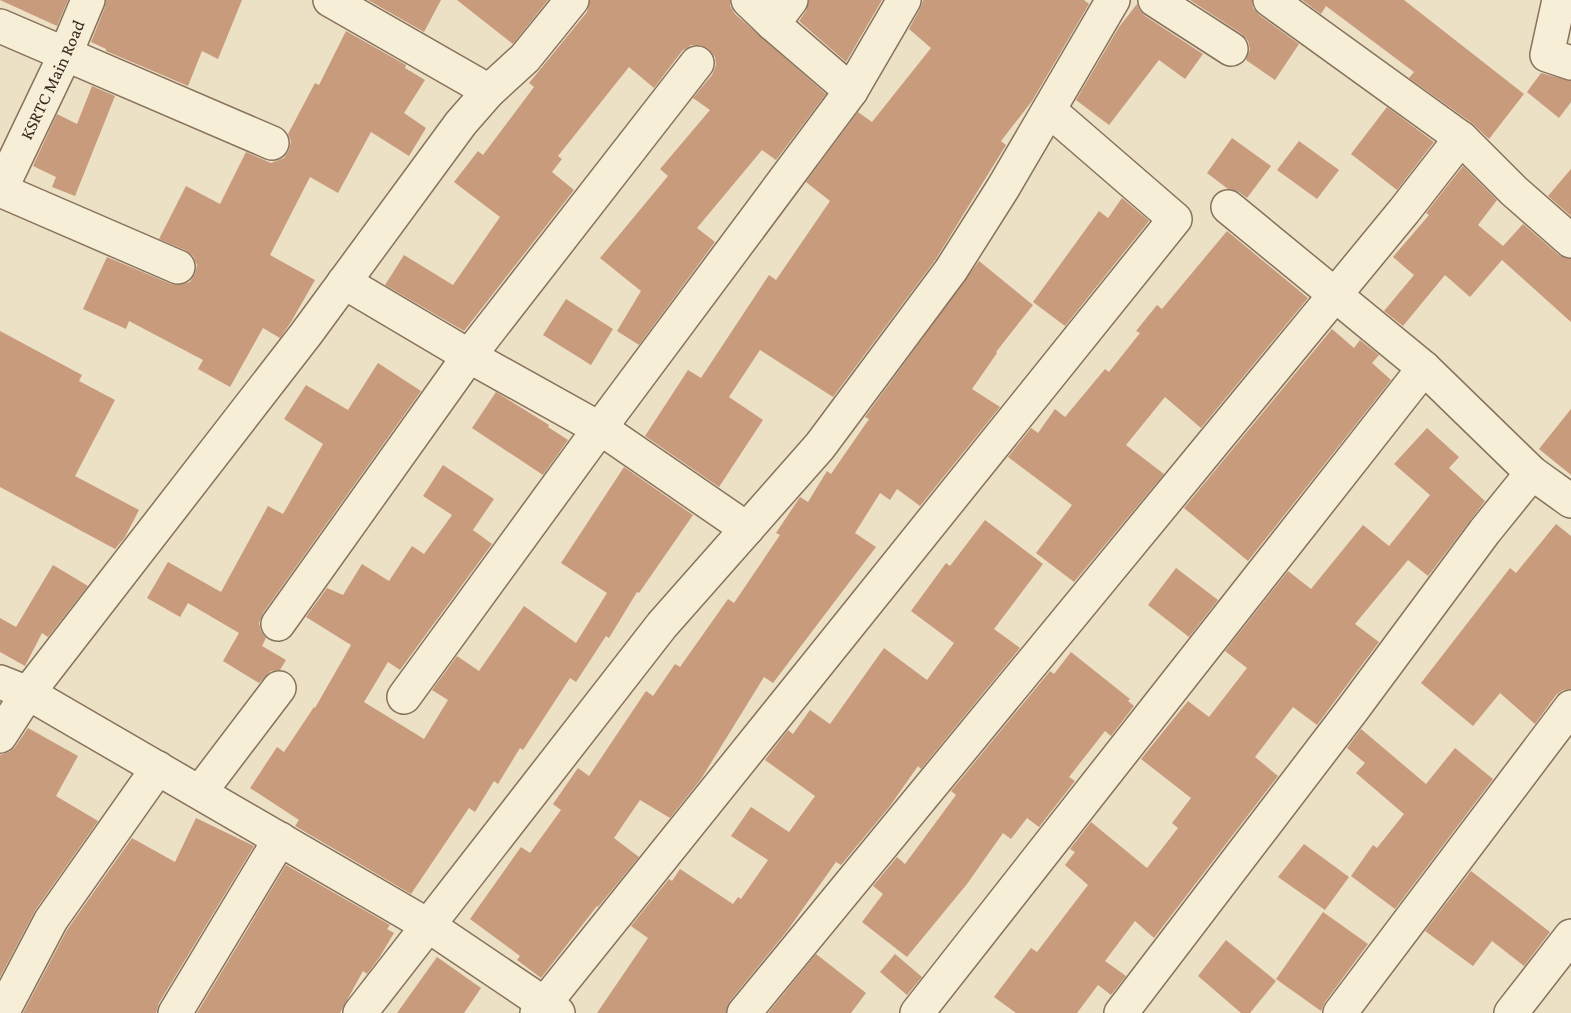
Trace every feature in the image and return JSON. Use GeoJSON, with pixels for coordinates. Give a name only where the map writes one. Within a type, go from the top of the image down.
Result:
{"type":"FeatureCollection","features":[{"type":"Feature","properties":{"kind":"street","name":"KSRTC Main Road"},"geometry":{"type":"LineString","coordinates":[[0,190],[65,55],[88,0]]}},
{"type":"Feature","properties":{"kind":"street"},"geometry":{"type":"LineString","coordinates":[[330,0],[489,92]]}},
{"type":"Feature","properties":{"kind":"street"},"geometry":{"type":"LineString","coordinates":[[748,0],[782,12],[850,91]]}},
{"type":"Feature","properties":{"kind":"street"},"geometry":{"type":"LineString","coordinates":[[404,697],[850,91],[904,0]]}},
{"type":"Feature","properties":{"kind":"street"},"geometry":{"type":"LineString","coordinates":[[360,1013],[662,625],[820,446],[951,270],[1113,0]]}},
{"type":"Feature","properties":{"kind":"street"},"geometry":{"type":"LineString","coordinates":[[1155,0],[1231,49]]}},
{"type":"Feature","properties":{"kind":"street"},"geometry":{"type":"LineString","coordinates":[[1270,0],[1461,138],[1514,191],[1571,241]]}},
{"type":"Feature","properties":{"kind":"street"},"geometry":{"type":"LineString","coordinates":[[1559,0],[1547,55],[1571,63]]}},
{"type":"Feature","properties":{"kind":"street"},"geometry":{"type":"LineString","coordinates":[[0,736],[14,687],[344,282],[461,123],[525,58],[559,5]]}},
{"type":"Feature","properties":{"kind":"street"},"geometry":{"type":"LineString","coordinates":[[0,26],[272,143]]}},
{"type":"Feature","properties":{"kind":"street"},"geometry":{"type":"LineString","coordinates":[[278,624],[469,356],[697,63]]}},
{"type":"Feature","properties":{"kind":"street"},"geometry":{"type":"LineString","coordinates":[[14,687],[200,792],[429,926],[546,1010],[1175,219],[1049,110]]}},
{"type":"Feature","properties":{"kind":"street"},"geometry":{"type":"LineString","coordinates":[[744,1013],[1404,211],[1461,138]]}},
{"type":"Feature","properties":{"kind":"street"},"geometry":{"type":"LineString","coordinates":[[0,190],[178,267]]}},
{"type":"Feature","properties":{"kind":"street"},"geometry":{"type":"LineString","coordinates":[[1228,207],[1424,368],[1532,473],[1571,501]]}},
{"type":"Feature","properties":{"kind":"street"},"geometry":{"type":"LineString","coordinates":[[344,282],[469,356],[600,428],[747,529]]}},
{"type":"Feature","properties":{"kind":"street"},"geometry":{"type":"LineString","coordinates":[[917,1013],[1424,368]]}},
{"type":"Feature","properties":{"kind":"street"},"geometry":{"type":"LineString","coordinates":[[1121,1013],[1485,531],[1532,473]]}},
{"type":"Feature","properties":{"kind":"street"},"geometry":{"type":"LineString","coordinates":[[200,792],[279,688]]}},
{"type":"Feature","properties":{"kind":"street"},"geometry":{"type":"LineString","coordinates":[[1340,1013],[1571,707]]}},
{"type":"Feature","properties":{"kind":"street"},"geometry":{"type":"LineString","coordinates":[[2,1013],[51,920],[158,768]]}},
{"type":"Feature","properties":{"kind":"street"},"geometry":{"type":"LineString","coordinates":[[175,1013],[280,839]]}},
{"type":"Feature","properties":{"kind":"street"},"geometry":{"type":"LineString","coordinates":[[1511,1013],[1571,936]]}},
{"type":"Feature","properties":{"kind":"building"},"geometry":{"type":"Polygon","coordinates":[[[0,0],[68,0],[57,26],[0,0]]]}},
{"type":"Feature","properties":{"kind":"building"},"geometry":{"type":"Polygon","coordinates":[[[106,0],[242,0],[218,59],[202,51],[188,86],[106,51],[91,42],[106,0]]]}},
{"type":"Feature","properties":{"kind":"building"},"geometry":{"type":"Polygon","coordinates":[[[368,0],[441,0],[424,32],[368,0]]]}},
{"type":"Feature","properties":{"kind":"building"},"geometry":{"type":"Polygon","coordinates":[[[457,0],[548,0],[513,44],[457,0]]]}},
{"type":"Feature","properties":{"kind":"building"},"geometry":{"type":"Polygon","coordinates":[[[590,0],[730,0],[730,6],[735,14],[826,94],[776,160],[762,150],[697,228],[715,242],[639,345],[617,331],[641,291],[600,258],[668,176],[660,169],[710,110],[693,98],[712,75],[716,65],[715,57],[709,49],[700,45],[691,45],[682,51],[654,88],[629,67],[558,156],[562,159],[552,172],[574,190],[464,331],[385,285],[404,255],[453,285],[500,217],[454,182],[478,151],[483,155],[534,87],[529,83],[587,12],[590,0]]]}},
{"type":"Feature","properties":{"kind":"building"},"geometry":{"type":"Polygon","coordinates":[[[809,0],[882,0],[846,62],[799,21],[806,11],[809,0]]]}},
{"type":"Feature","properties":{"kind":"building"},"geometry":{"type":"Polygon","coordinates":[[[923,0],[1084,0],[1089,4],[1032,101],[1001,141],[1006,145],[936,259],[833,397],[760,350],[729,397],[763,420],[719,487],[645,436],[688,370],[701,378],[769,275],[776,280],[830,201],[806,182],[858,112],[872,122],[931,48],[909,29],[923,0]]]}},
{"type":"Feature","properties":{"kind":"building"},"geometry":{"type":"Polygon","coordinates":[[[1190,0],[1252,0],[1253,8],[1259,15],[1299,44],[1275,80],[1246,60],[1250,49],[1248,41],[1242,34],[1190,0]]]}},
{"type":"Feature","properties":{"kind":"building"},"geometry":{"type":"Polygon","coordinates":[[[1302,0],[1404,0],[1524,94],[1489,139],[1472,123],[1409,78],[1414,72],[1326,6],[1321,14],[1302,0]]]}},
{"type":"Feature","properties":{"kind":"building"},"geometry":{"type":"Polygon","coordinates":[[[1137,4],[1145,16],[1203,54],[1185,79],[1159,60],[1109,125],[1076,100],[1119,27],[1137,4]]]}},
{"type":"Feature","properties":{"kind":"building"},"geometry":{"type":"Polygon","coordinates":[[[346,31],[406,65],[405,68],[425,80],[404,113],[426,128],[409,156],[371,132],[338,193],[310,177],[270,255],[315,280],[280,338],[263,328],[230,387],[198,369],[203,360],[129,321],[126,329],[83,309],[107,257],[171,284],[181,285],[190,282],[197,265],[193,256],[159,239],[186,186],[220,204],[246,152],[271,163],[284,158],[291,141],[288,134],[315,83],[319,85],[346,31]]]}},
{"type":"Feature","properties":{"kind":"building"},"geometry":{"type":"Polygon","coordinates":[[[1541,73],[1571,81],[1571,102],[1559,118],[1527,92],[1541,73]]]}},
{"type":"Feature","properties":{"kind":"building"},"geometry":{"type":"Polygon","coordinates":[[[92,86],[115,96],[75,196],[52,187],[56,177],[33,166],[57,114],[77,124],[92,86]]]}},
{"type":"Feature","properties":{"kind":"building"},"geometry":{"type":"Polygon","coordinates":[[[1387,107],[1434,142],[1397,190],[1351,154],[1387,107]]]}},
{"type":"Feature","properties":{"kind":"building"},"geometry":{"type":"Polygon","coordinates":[[[1232,138],[1271,166],[1247,198],[1239,192],[1228,189],[1207,173],[1232,138]]]}},
{"type":"Feature","properties":{"kind":"building"},"geometry":{"type":"Polygon","coordinates":[[[1299,141],[1339,170],[1317,199],[1277,170],[1299,141]]]}},
{"type":"Feature","properties":{"kind":"building"},"geometry":{"type":"Polygon","coordinates":[[[1463,166],[1497,200],[1478,225],[1503,246],[1523,224],[1559,255],[1571,259],[1571,322],[1502,260],[1470,297],[1445,275],[1403,326],[1384,311],[1414,275],[1393,257],[1429,215],[1426,213],[1463,166]]]}},
{"type":"Feature","properties":{"kind":"building"},"geometry":{"type":"Polygon","coordinates":[[[1571,169],[1571,216],[1548,196],[1571,169]]]}},
{"type":"Feature","properties":{"kind":"building"},"geometry":{"type":"Polygon","coordinates":[[[1122,198],[1149,221],[1065,326],[1033,302],[1099,211],[1108,218],[1122,198]]]}},
{"type":"Feature","properties":{"kind":"building"},"geometry":{"type":"Polygon","coordinates":[[[1227,231],[1308,298],[1201,428],[1165,397],[1126,445],[1164,474],[1074,582],[1036,553],[1072,505],[1008,457],[1031,428],[1038,433],[1055,409],[1065,417],[1105,369],[1109,372],[1140,333],[1136,331],[1157,305],[1162,309],[1227,231]]]}},
{"type":"Feature","properties":{"kind":"building"},"geometry":{"type":"Polygon","coordinates":[[[979,261],[1033,305],[996,352],[972,389],[1000,407],[920,506],[897,489],[890,500],[880,493],[855,533],[876,547],[773,683],[764,677],[701,779],[670,818],[640,800],[614,838],[639,857],[541,978],[517,960],[520,956],[470,919],[521,847],[530,853],[561,810],[553,804],[578,768],[589,776],[646,691],[653,696],[675,664],[680,667],[728,599],[734,603],[780,535],[776,533],[800,497],[808,502],[827,471],[831,474],[869,419],[865,417],[979,261]]]}},
{"type":"Feature","properties":{"kind":"building"},"geometry":{"type":"Polygon","coordinates":[[[566,299],[613,329],[591,365],[543,335],[566,299]]]}},
{"type":"Feature","properties":{"kind":"building"},"geometry":{"type":"Polygon","coordinates":[[[1332,329],[1354,348],[1360,340],[1379,355],[1372,363],[1391,380],[1248,561],[1184,508],[1332,329]]]}},
{"type":"Feature","properties":{"kind":"building"},"geometry":{"type":"Polygon","coordinates":[[[0,331],[82,375],[79,381],[115,400],[75,476],[139,510],[125,537],[115,549],[0,487],[0,331]]]}},
{"type":"Feature","properties":{"kind":"building"},"geometry":{"type":"Polygon","coordinates":[[[378,363],[421,391],[263,613],[259,623],[266,638],[262,646],[286,660],[280,670],[271,671],[259,683],[223,661],[239,633],[188,603],[180,617],[147,598],[168,562],[221,592],[268,506],[283,514],[323,444],[284,419],[306,385],[348,410],[378,363]]]}},
{"type":"Feature","properties":{"kind":"building"},"geometry":{"type":"Polygon","coordinates":[[[496,392],[549,425],[548,427],[568,440],[543,475],[472,428],[496,392]]]}},
{"type":"Feature","properties":{"kind":"building"},"geometry":{"type":"Polygon","coordinates":[[[1571,409],[1571,475],[1539,449],[1571,409]]]}},
{"type":"Feature","properties":{"kind":"building"},"geometry":{"type":"Polygon","coordinates":[[[1427,428],[1459,457],[1449,468],[1485,501],[1428,576],[1408,560],[1355,624],[1379,642],[1317,725],[1293,707],[1255,757],[1278,776],[1154,938],[1135,921],[1105,961],[1126,976],[1111,995],[1098,985],[1077,1013],[1016,1013],[994,997],[1031,948],[1037,952],[1088,885],[1065,865],[1075,852],[1070,849],[1091,822],[1147,868],[1178,828],[1172,823],[1191,798],[1141,759],[1188,701],[1209,717],[1247,668],[1225,651],[1288,571],[1311,589],[1363,525],[1389,546],[1430,495],[1394,464],[1427,428]]]}},
{"type":"Feature","properties":{"kind":"building"},"geometry":{"type":"Polygon","coordinates":[[[443,465],[494,499],[473,530],[492,544],[400,670],[388,662],[364,702],[424,739],[448,700],[432,690],[457,656],[479,671],[524,606],[576,643],[607,593],[561,563],[624,467],[693,515],[639,593],[637,592],[609,638],[606,636],[576,682],[570,678],[523,750],[520,748],[498,784],[494,781],[475,812],[469,808],[411,894],[295,826],[299,820],[250,788],[277,747],[284,752],[315,708],[351,645],[306,617],[327,588],[343,595],[362,564],[389,581],[412,546],[424,554],[452,515],[423,496],[443,465]]]}},
{"type":"Feature","properties":{"kind":"building"},"geometry":{"type":"Polygon","coordinates":[[[985,520],[1043,564],[994,629],[1020,648],[921,769],[918,766],[890,806],[841,865],[836,862],[787,931],[730,1001],[726,1013],[597,1013],[648,938],[631,926],[669,879],[672,881],[680,869],[733,904],[738,897],[741,899],[768,860],[731,836],[751,807],[789,832],[815,796],[765,760],[788,730],[793,734],[810,710],[830,724],[884,648],[927,680],[954,643],[911,611],[946,563],[950,566],[985,520]]]}},
{"type":"Feature","properties":{"kind":"building"},"geometry":{"type":"Polygon","coordinates":[[[1556,524],[1571,536],[1571,689],[1563,690],[1556,695],[1535,724],[1500,693],[1473,726],[1421,683],[1510,568],[1516,573],[1556,524]]]}},
{"type":"Feature","properties":{"kind":"building"},"geometry":{"type":"Polygon","coordinates":[[[53,565],[88,586],[48,637],[42,633],[25,666],[0,652],[0,618],[16,627],[53,565]]]}},
{"type":"Feature","properties":{"kind":"building"},"geometry":{"type":"Polygon","coordinates":[[[1176,568],[1218,600],[1189,637],[1148,605],[1176,568]]]}},
{"type":"Feature","properties":{"kind":"building"},"geometry":{"type":"Polygon","coordinates":[[[1071,652],[1130,699],[1128,701],[1134,706],[1111,736],[1105,731],[1069,777],[1075,781],[1039,827],[1027,818],[1011,839],[1003,833],[967,884],[907,957],[862,922],[883,894],[873,886],[897,857],[905,864],[956,795],[951,791],[1050,671],[1054,674],[1071,652]]]}},
{"type":"Feature","properties":{"kind":"building"},"geometry":{"type":"Polygon","coordinates":[[[28,728],[78,756],[56,796],[98,821],[36,909],[0,977],[0,755],[15,747],[28,728]]]}},
{"type":"Feature","properties":{"kind":"building"},"geometry":{"type":"Polygon","coordinates":[[[1361,729],[1426,784],[1455,748],[1493,779],[1395,909],[1351,876],[1373,845],[1377,848],[1404,814],[1356,773],[1365,763],[1347,748],[1361,729]]]}},
{"type":"Feature","properties":{"kind":"building"},"geometry":{"type":"Polygon","coordinates":[[[196,818],[254,846],[159,1003],[156,1013],[23,1013],[67,930],[132,838],[175,862],[196,818]]]}},
{"type":"Feature","properties":{"kind":"building"},"geometry":{"type":"Polygon","coordinates":[[[1304,844],[1349,877],[1325,910],[1278,877],[1304,844]]]}},
{"type":"Feature","properties":{"kind":"building"},"geometry":{"type":"Polygon","coordinates":[[[286,865],[390,925],[387,929],[394,933],[379,958],[367,974],[363,971],[340,1013],[197,1013],[286,865]]]}},
{"type":"Feature","properties":{"kind":"building"},"geometry":{"type":"Polygon","coordinates":[[[1471,871],[1550,932],[1524,966],[1492,941],[1473,966],[1425,931],[1471,871]]]}},
{"type":"Feature","properties":{"kind":"building"},"geometry":{"type":"Polygon","coordinates":[[[1323,912],[1368,944],[1325,1002],[1321,1011],[1276,979],[1323,912]]]}},
{"type":"Feature","properties":{"kind":"building"},"geometry":{"type":"Polygon","coordinates":[[[1226,940],[1276,981],[1250,1013],[1241,1013],[1198,976],[1226,940]]]}},
{"type":"Feature","properties":{"kind":"building"},"geometry":{"type":"Polygon","coordinates":[[[816,954],[866,993],[851,1013],[768,1013],[816,954]]]}},
{"type":"Feature","properties":{"kind":"building"},"geometry":{"type":"Polygon","coordinates":[[[895,954],[922,977],[907,995],[880,972],[895,954]]]}},
{"type":"Feature","properties":{"kind":"building"},"geometry":{"type":"Polygon","coordinates":[[[437,957],[481,988],[464,1013],[397,1013],[437,957]]]}}]}
